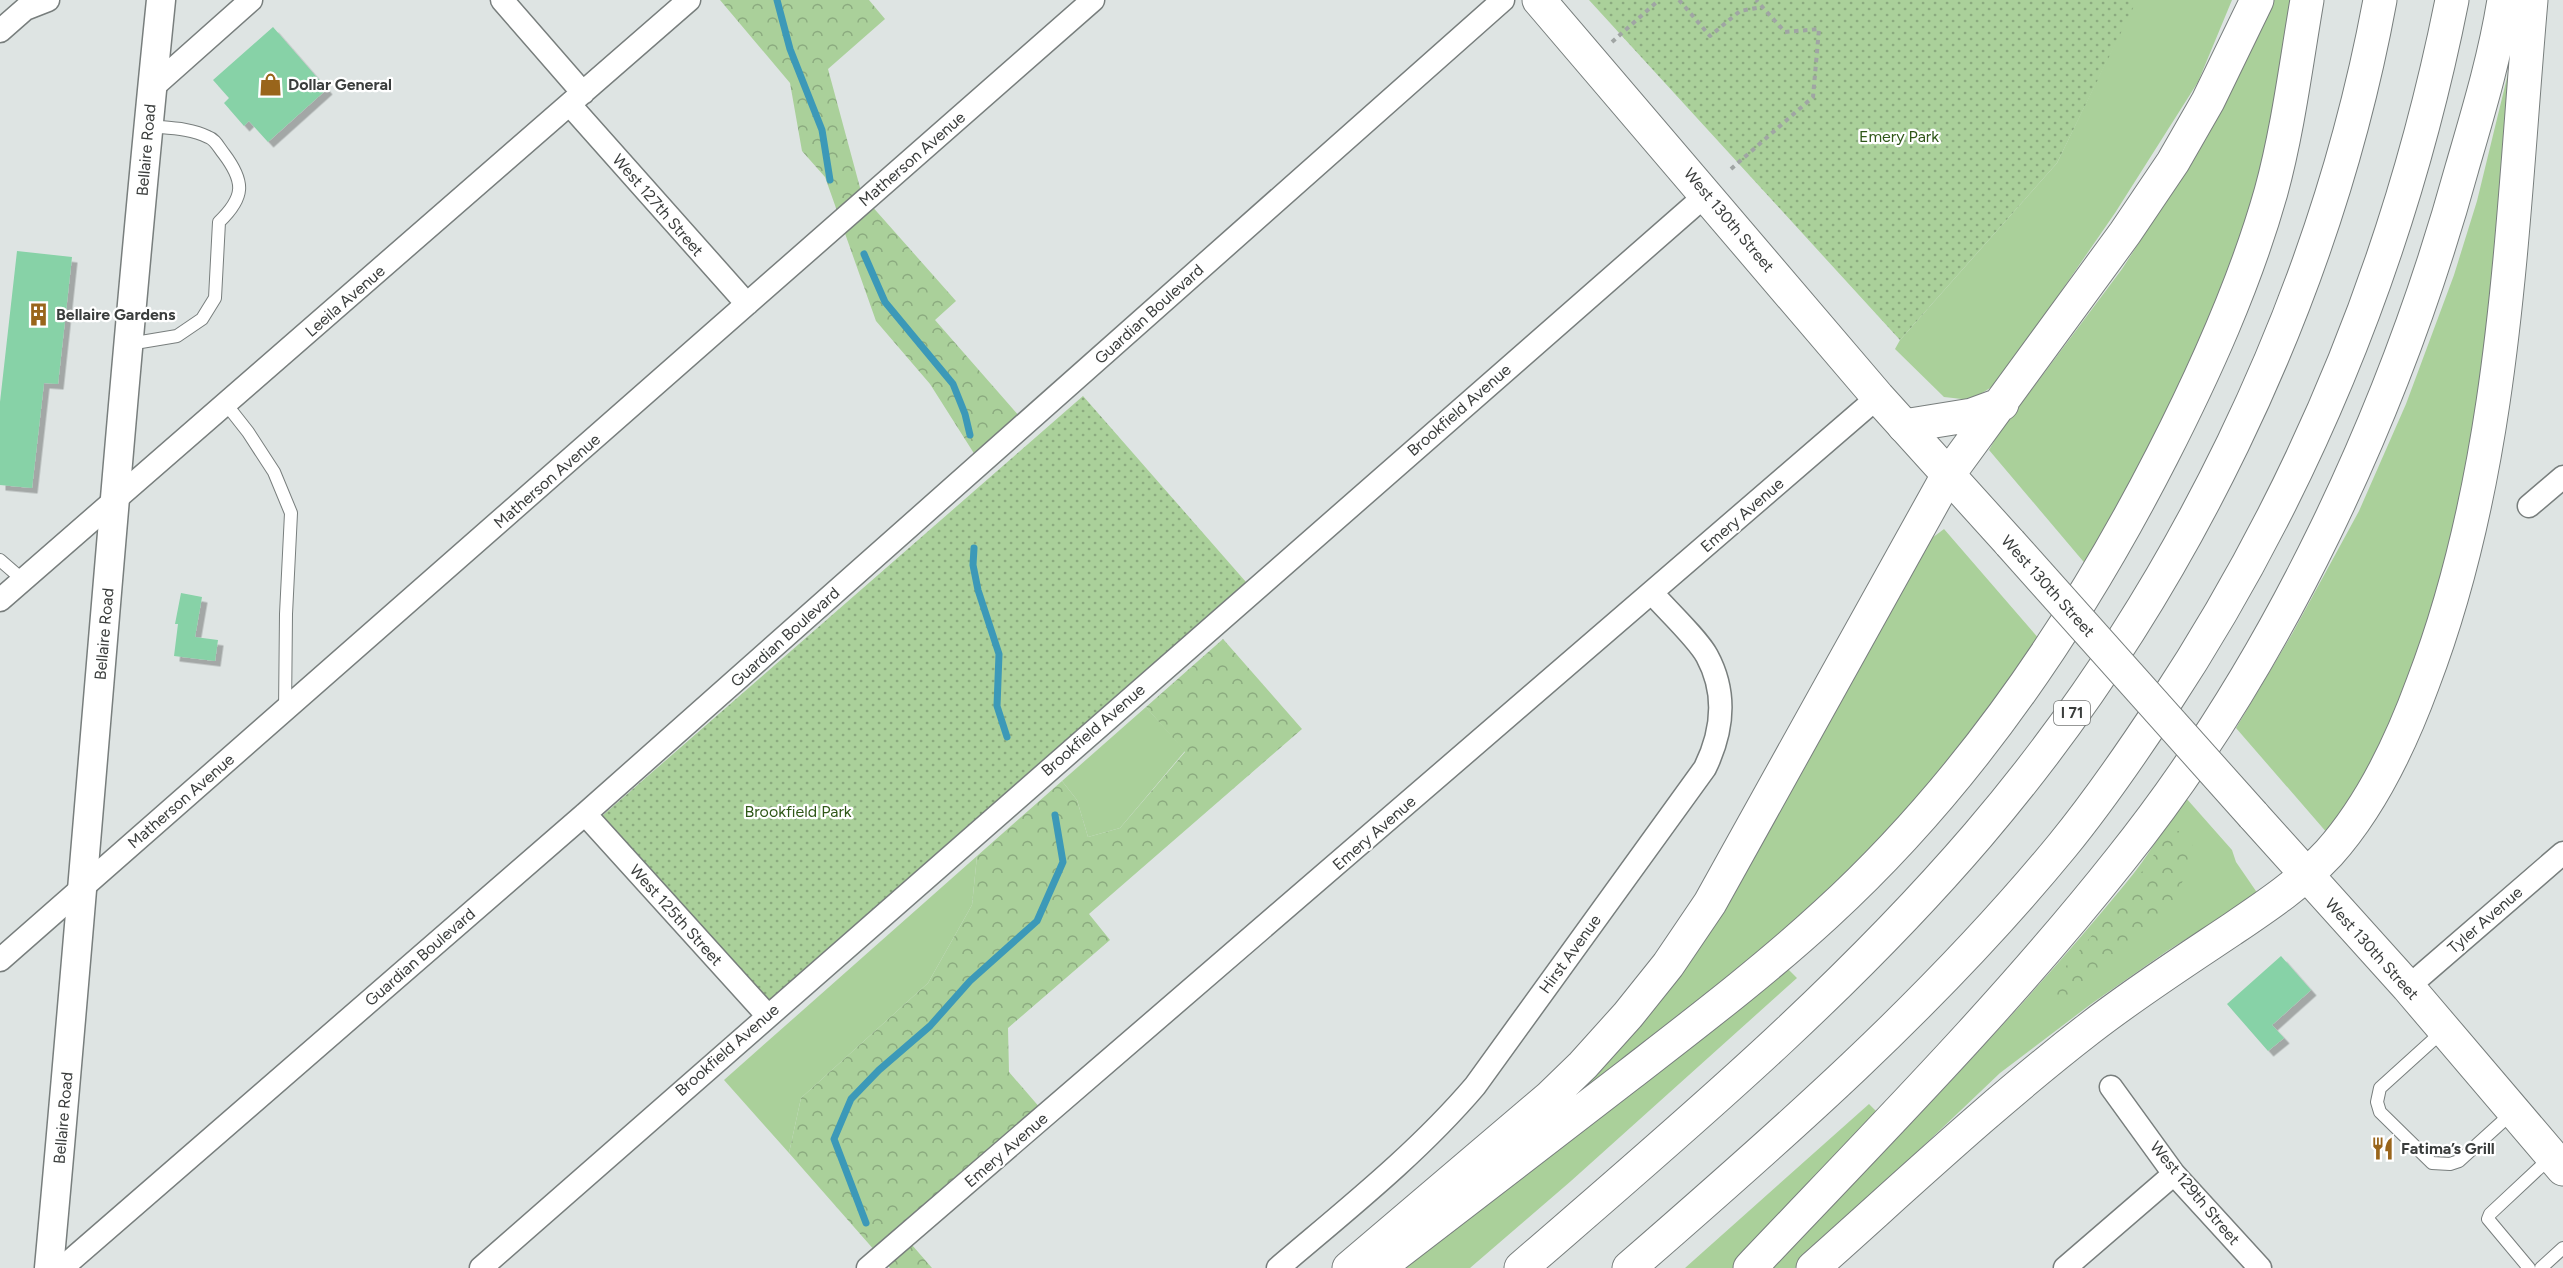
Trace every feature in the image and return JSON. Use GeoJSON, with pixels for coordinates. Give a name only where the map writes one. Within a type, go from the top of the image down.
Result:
{"type":"FeatureCollection","features":[{"type":"Feature","properties":{"kind":"main road","name":"West 130th Street"},"geometry":{"type":"LineString","coordinates":[[1539,0],[1878,397],[2408,987],[2558,1162]]}},
{"type":"Feature","properties":{"kind":"main road"},"geometry":{"type":"LineString","coordinates":[[1349,1268],[1550,1097],[1583,1065],[1628,1015],[1668,965],[1710,903],[1948,475],[2002,404],[2173,162],[2208,101],[2256,0]]}},
{"type":"Feature","properties":{"kind":"main road"},"geometry":{"type":"LineString","coordinates":[[1378,1268],[1723,1002],[1829,912],[1930,806],[2013,701],[2100,568],[2138,503],[2185,412],[2213,348],[2245,271],[2272,189],[2307,0]]}},
{"type":"Feature","properties":{"kind":"main road","name":"I 71"},"geometry":{"type":"LineString","coordinates":[[1521,1268],[1693,1119],[1876,946],[1978,834],[2079,703],[2179,546],[2223,464],[2269,364],[2328,203],[2370,48],[2380,0]]}},
{"type":"Feature","properties":{"kind":"main road"},"geometry":{"type":"LineString","coordinates":[[1629,1268],[1833,1086],[1918,1005],[2000,918],[2071,835],[2132,752],[2189,667],[2278,510],[2320,423],[2350,351],[2378,279],[2413,165],[2452,0]]}},
{"type":"Feature","properties":{"kind":"main road"},"geometry":{"type":"LineString","coordinates":[[1750,1268],[2011,989],[2078,912],[2168,797],[2257,658],[2310,559],[2361,453],[2408,340],[2444,235],[2476,118],[2504,0]]}},
{"type":"Feature","properties":{"kind":"main road"},"geometry":{"type":"LineString","coordinates":[[1813,1268],[2010,1092],[2091,1027],[2261,910],[2306,875],[2330,851],[2350,825],[2385,771],[2437,648],[2474,512],[2503,333],[2531,0]]}},
{"type":"Feature","properties":{"kind":"main road"},"geometry":{"type":"LineString","coordinates":[[1904,426],[1972,415],[2002,404]]}},
{"type":"Feature","properties":{"kind":"street"},"geometry":{"type":"LineString","coordinates":[[0,31],[25,9],[48,0]]}},
{"type":"Feature","properties":{"kind":"street","name":"Bellaire Road"},"geometry":{"type":"LineString","coordinates":[[49,1268],[84,886],[148,126],[161,0]]}},
{"type":"Feature","properties":{"kind":"street"},"geometry":{"type":"LineString","coordinates":[[152,88],[251,0]]}},
{"type":"Feature","properties":{"kind":"street","name":"West 127th Street"},"geometry":{"type":"LineString","coordinates":[[502,0],[577,99],[747,304]]}},
{"type":"Feature","properties":{"kind":"street","name":"Leeila Avenue"},"geometry":{"type":"LineString","coordinates":[[0,600],[688,0]]}},
{"type":"Feature","properties":{"kind":"street","name":"Matherson Avenue"},"geometry":{"type":"LineString","coordinates":[[0,960],[1093,0]]}},
{"type":"Feature","properties":{"kind":"street","name":"Guardian Boulevard"},"geometry":{"type":"LineString","coordinates":[[62,1268],[585,814],[1503,0]]}},
{"type":"Feature","properties":{"kind":"street","name":"Brookfield Avenue"},"geometry":{"type":"LineString","coordinates":[[481,1268],[767,1015],[1707,194]]}},
{"type":"Feature","properties":{"kind":"street","name":"Emery Avenue"},"geometry":{"type":"LineString","coordinates":[[868,1268],[1878,397]]}},
{"type":"Feature","properties":{"kind":"street"},"geometry":{"type":"LineString","coordinates":[[2529,506],[2563,477]]}},
{"type":"Feature","properties":{"kind":"street","name":"Hirst Avenue"},"geometry":{"type":"LineString","coordinates":[[1278,1268],[1425,1141],[1475,1086],[1705,768],[1717,744],[1721,711],[1718,683],[1707,655],[1652,594]]}},
{"type":"Feature","properties":{"kind":"street","name":"West 125th Street"},"geometry":{"type":"LineString","coordinates":[[585,814],[767,1015]]}},
{"type":"Feature","properties":{"kind":"street","name":"Tyler Avenue"},"geometry":{"type":"LineString","coordinates":[[2408,987],[2563,853]]}},
{"type":"Feature","properties":{"kind":"street","name":"West 129th Street"},"geometry":{"type":"LineString","coordinates":[[2111,1087],[2174,1174],[2260,1268]]}},
{"type":"Feature","properties":{"kind":"street"},"geometry":{"type":"LineString","coordinates":[[2065,1268],[2174,1174]]}},
{"type":"Feature","properties":{"kind":"lane"},"geometry":{"type":"LineString","coordinates":[[129,344],[177,336],[202,319],[215,298],[219,222],[229,212],[241,188],[237,173],[211,137],[190,131],[148,126]]}},
{"type":"Feature","properties":{"kind":"lane"},"geometry":{"type":"LineString","coordinates":[[226,404],[248,432],[274,472],[291,513],[286,614],[285,711]]}},
{"type":"Feature","properties":{"kind":"lane"},"geometry":{"type":"LineString","coordinates":[[0,560],[23,580]]}},
{"type":"Feature","properties":{"kind":"lane"},"geometry":{"type":"LineString","coordinates":[[2444,1029],[2380,1088],[2377,1102],[2380,1113],[2432,1163],[2450,1164],[2459,1161],[2514,1111]]}},
{"type":"Feature","properties":{"kind":"lane"},"geometry":{"type":"LineString","coordinates":[[2529,1268],[2488,1219],[2490,1214],[2558,1162]]}},
{"type":"Feature","properties":{"kind":"lane"},"geometry":{"type":"LineString","coordinates":[[2541,1268],[2560,1256]]}},
{"type":"Feature","properties":{"kind":"path"},"geometry":{"type":"LineString","coordinates":[[1612,42],[1659,0]]}},
{"type":"Feature","properties":{"kind":"path"},"geometry":{"type":"LineString","coordinates":[[1679,0],[1710,36],[1740,11],[1763,7]]}},
{"type":"Feature","properties":{"kind":"path"},"geometry":{"type":"LineString","coordinates":[[1731,170],[1813,97],[1818,29],[1785,32],[1756,0]]}},
{"type":"Feature","properties":{"kind":"green space"},"geometry":{"type":"Polygon","coordinates":[[[720,0],[869,0],[885,19],[828,69],[862,195],[956,301],[935,320],[1019,416],[975,455],[930,384],[876,321],[825,177],[802,151],[790,83],[720,0]]]}},
{"type":"Feature","properties":{"kind":"green space","name":"Emery Park"},"geometry":{"type":"Polygon","coordinates":[[[1589,0],[2137,0],[2057,163],[1900,340],[1589,0]]]}},
{"type":"Feature","properties":{"kind":"green space"},"geometry":{"type":"Polygon","coordinates":[[[2136,0],[2232,0],[2198,82],[2115,213],[1998,383],[1971,400],[1944,397],[1895,349],[1900,340],[2057,163],[2136,0]]]}},
{"type":"Feature","properties":{"kind":"green space"},"geometry":{"type":"Polygon","coordinates":[[[2269,0],[2294,0],[2288,44],[2253,203],[2191,373],[2088,567],[1989,450],[1997,436],[2122,269],[2206,139],[2218,117],[2269,0]]]}},
{"type":"Feature","properties":{"kind":"green space"},"geometry":{"type":"Polygon","coordinates":[[[2513,53],[2498,267],[2461,530],[2389,735],[2328,834],[2236,728],[2292,634],[2359,511],[2406,404],[2454,275],[2477,201],[2513,53]]]}},
{"type":"Feature","properties":{"kind":"green space","name":"Brookfield Park"},"geometry":{"type":"Polygon","coordinates":[[[1083,396],[1246,582],[769,1004],[602,816],[1083,396]]]}},
{"type":"Feature","properties":{"kind":"green space"},"geometry":{"type":"Polygon","coordinates":[[[1944,529],[2040,640],[1900,820],[1849,874],[1759,955],[1497,1163],[1725,901],[1804,769],[1924,544],[1944,529]]]}},
{"type":"Feature","properties":{"kind":"green space"},"geometry":{"type":"Polygon","coordinates":[[[1223,639],[1302,729],[1089,914],[1110,940],[1008,1028],[1009,1072],[1041,1109],[899,1230],[932,1268],[890,1268],[789,1153],[801,1098],[928,983],[972,905],[977,856],[1062,781],[1077,800],[1088,837],[1120,828],[1185,752],[1146,707],[1223,639]]]}},
{"type":"Feature","properties":{"kind":"green space"},"geometry":{"type":"Polygon","coordinates":[[[1146,707],[1185,751],[1120,828],[1088,837],[1077,800],[1062,781],[1146,707]]]}},
{"type":"Feature","properties":{"kind":"green space"},"geometry":{"type":"Polygon","coordinates":[[[2186,798],[2232,850],[2236,862],[2258,894],[2167,951],[2091,1004],[2000,1073],[1795,1268],[1773,1268],[1953,1079],[2041,982],[2134,873],[2186,798]]]}},
{"type":"Feature","properties":{"kind":"green space"},"geometry":{"type":"Polygon","coordinates":[[[2171,831],[2183,831],[2192,843],[2193,858],[2171,907],[2123,957],[2054,1007],[2051,984],[2120,902],[2171,831]]]}},
{"type":"Feature","properties":{"kind":"green space"},"geometry":{"type":"Polygon","coordinates":[[[977,856],[972,905],[928,983],[801,1098],[789,1153],[724,1080],[977,856]]]}},
{"type":"Feature","properties":{"kind":"green space"},"geometry":{"type":"Polygon","coordinates":[[[1787,968],[1797,978],[1571,1181],[1470,1268],[1396,1268],[1787,968]]]}},
{"type":"Feature","properties":{"kind":"green space"},"geometry":{"type":"Polygon","coordinates":[[[1869,1104],[1879,1114],[1735,1268],[1685,1268],[1869,1104]]]}},
{"type":"Feature","properties":{"kind":"building","name":"Dollar General"},"geometry":{"type":"Polygon","coordinates":[[[273,27],[327,89],[268,142],[249,121],[244,126],[224,103],[229,98],[213,80],[273,27]]]}},
{"type":"Feature","properties":{"kind":"building","name":"Bellaire Gardens"},"geometry":{"type":"Polygon","coordinates":[[[17,251],[72,257],[58,384],[44,383],[32,488],[0,485],[0,402],[17,251]]]}},
{"type":"Feature","properties":{"kind":"building"},"geometry":{"type":"Polygon","coordinates":[[[181,593],[202,597],[195,637],[218,640],[215,661],[174,656],[178,624],[175,624],[181,593]]]}},
{"type":"Feature","properties":{"kind":"building"},"geometry":{"type":"Polygon","coordinates":[[[2281,956],[2311,990],[2272,1025],[2284,1038],[2268,1051],[2227,1004],[2281,956]]]}},
{"type":"Feature","properties":{"kind":"waterway"},"geometry":{"type":"LineString","coordinates":[[777,0],[790,49],[822,130],[830,180]]}},
{"type":"Feature","properties":{"kind":"waterway"},"geometry":{"type":"LineString","coordinates":[[864,254],[885,302],[953,384],[965,414],[970,435]]}},
{"type":"Feature","properties":{"kind":"waterway"},"geometry":{"type":"LineString","coordinates":[[974,548],[973,565],[978,590],[999,654],[997,706],[1007,737]]}},
{"type":"Feature","properties":{"kind":"waterway"},"geometry":{"type":"LineString","coordinates":[[866,1223],[834,1139],[851,1099],[879,1070],[930,1026],[970,981],[1037,921],[1063,862],[1055,815]]}},
{"type":"Feature","properties":{"kind":"place","name":"Dollar General"},"geometry":{"type":"Point","coordinates":[270,84]}},
{"type":"Feature","properties":{"kind":"place","name":"Bellaire Gardens"},"geometry":{"type":"Point","coordinates":[38,314]}},
{"type":"Feature","properties":{"kind":"place","name":"Fatima’s Grill"},"geometry":{"type":"Point","coordinates":[2383,1148]}}]}
